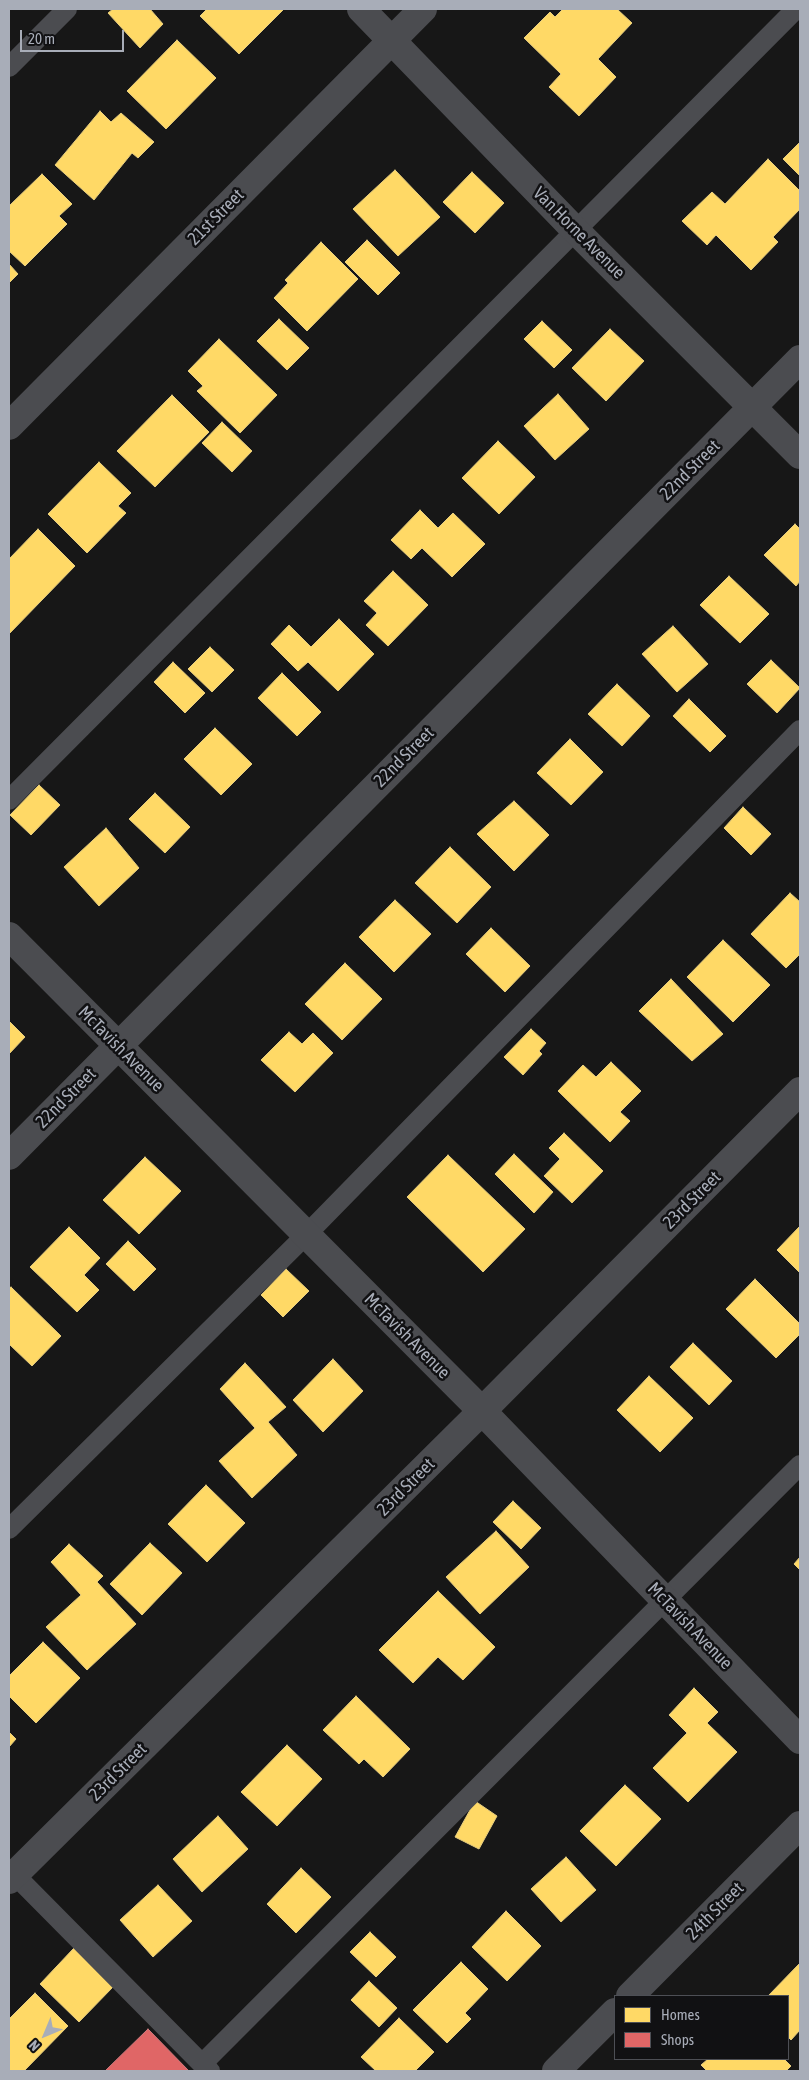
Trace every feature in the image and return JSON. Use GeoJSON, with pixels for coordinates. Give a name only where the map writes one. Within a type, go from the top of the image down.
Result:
{"type":"FeatureCollection","features":[{"type":"Feature","properties":{"kind":"street","name":"Van Horne Avenue"},"geometry":{"type":"LineString","coordinates":[[361,9],[575,230],[800,455]]}},
{"type":"Feature","properties":{"kind":"street","name":"21st Street"},"geometry":{"type":"LineString","coordinates":[[9,426],[423,9]]}},
{"type":"Feature","properties":{"kind":"street","name":"22nd Street"},"geometry":{"type":"LineString","coordinates":[[9,1156],[800,359]]}},
{"type":"Feature","properties":{"kind":"street","name":"McTavish Avenue"},"geometry":{"type":"LineString","coordinates":[[9,936],[482,1411],[800,1740]]}},
{"type":"Feature","properties":{"kind":"street","name":"23rd Street"},"geometry":{"type":"LineString","coordinates":[[11,1874],[482,1411],[800,1091]]}},
{"type":"Feature","properties":{"kind":"street","name":"24th Street"},"geometry":{"type":"LineString","coordinates":[[631,1995],[800,1825]]}},
{"type":"Feature","properties":{"kind":"street"},"geometry":{"type":"LineString","coordinates":[[556,2071],[614,2013]]}},
{"type":"Feature","properties":{"kind":"lane"},"geometry":{"type":"LineString","coordinates":[[9,67],[66,9]]}},
{"type":"Feature","properties":{"kind":"lane"},"geometry":{"type":"LineString","coordinates":[[9,800],[796,9]]}},
{"type":"Feature","properties":{"kind":"lane"},"geometry":{"type":"LineString","coordinates":[[9,1529],[306,1235],[800,730]]}},
{"type":"Feature","properties":{"kind":"lane"},"geometry":{"type":"LineString","coordinates":[[11,1874],[206,2067],[665,1600],[800,1466]]}},
{"type":"Feature","properties":{"kind":"building: Homes"},"geometry":{"type":"Polygon","coordinates":[[[113,9],[150,9],[163,24],[140,48],[108,13],[113,9]]]}},
{"type":"Feature","properties":{"kind":"building: Homes"},"geometry":{"type":"Polygon","coordinates":[[[207,9],[284,9],[239,54],[200,16],[207,9]]]}},
{"type":"Feature","properties":{"kind":"building: Homes"},"geometry":{"type":"Polygon","coordinates":[[[563,9],[617,9],[632,23],[598,59],[616,77],[579,116],[549,87],[561,74],[524,38],[550,12],[555,17],[563,9]]]}},
{"type":"Feature","properties":{"kind":"building: Homes"},"geometry":{"type":"Polygon","coordinates":[[[177,40],[216,78],[166,129],[127,91],[177,40]]]}},
{"type":"Feature","properties":{"kind":"building: Homes"},"geometry":{"type":"Polygon","coordinates":[[[100,111],[111,122],[121,113],[154,142],[138,158],[132,153],[94,200],[55,165],[100,111]]]}},
{"type":"Feature","properties":{"kind":"building: Homes"},"geometry":{"type":"Polygon","coordinates":[[[800,142],[800,176],[783,159],[800,142]]]}},
{"type":"Feature","properties":{"kind":"building: Homes"},"geometry":{"type":"Polygon","coordinates":[[[768,159],[800,191],[800,209],[773,237],[778,242],[751,270],[716,235],[707,245],[682,221],[712,192],[725,204],[768,159]]]}},
{"type":"Feature","properties":{"kind":"building: Homes"},"geometry":{"type":"Polygon","coordinates":[[[395,170],[440,217],[398,256],[353,209],[395,170]]]}},
{"type":"Feature","properties":{"kind":"building: Homes"},"geometry":{"type":"Polygon","coordinates":[[[472,172],[504,203],[475,233],[443,202],[472,172]]]}},
{"type":"Feature","properties":{"kind":"building: Homes"},"geometry":{"type":"Polygon","coordinates":[[[42,174],[72,204],[59,216],[67,224],[25,266],[9,251],[9,206],[42,174]]]}},
{"type":"Feature","properties":{"kind":"building: Homes"},"geometry":{"type":"Polygon","coordinates":[[[367,240],[400,273],[378,295],[345,262],[367,240]]]}},
{"type":"Feature","properties":{"kind":"building: Homes"},"geometry":{"type":"Polygon","coordinates":[[[321,242],[358,279],[307,331],[274,298],[288,283],[285,280],[321,242]]]}},
{"type":"Feature","properties":{"kind":"building: Homes"},"geometry":{"type":"Polygon","coordinates":[[[9,264],[18,274],[9,283],[9,264]]]}},
{"type":"Feature","properties":{"kind":"building: Homes"},"geometry":{"type":"Polygon","coordinates":[[[279,319],[309,348],[287,370],[257,341],[279,319]]]}},
{"type":"Feature","properties":{"kind":"building: Homes"},"geometry":{"type":"Polygon","coordinates":[[[542,321],[572,350],[554,368],[524,339],[542,321]]]}},
{"type":"Feature","properties":{"kind":"building: Homes"},"geometry":{"type":"Polygon","coordinates":[[[610,329],[644,361],[606,401],[572,368],[610,329]]]}},
{"type":"Feature","properties":{"kind":"building: Homes"},"geometry":{"type":"Polygon","coordinates":[[[219,339],[277,395],[240,433],[197,391],[203,386],[188,371],[219,339]]]}},
{"type":"Feature","properties":{"kind":"building: Homes"},"geometry":{"type":"Polygon","coordinates":[[[558,394],[589,429],[555,460],[524,426],[558,394]]]}},
{"type":"Feature","properties":{"kind":"building: Homes"},"geometry":{"type":"Polygon","coordinates":[[[172,395],[209,432],[155,487],[117,451],[172,395]]]}},
{"type":"Feature","properties":{"kind":"building: Homes"},"geometry":{"type":"Polygon","coordinates":[[[222,422],[252,451],[232,472],[202,443],[222,422]]]}},
{"type":"Feature","properties":{"kind":"building: Homes"},"geometry":{"type":"Polygon","coordinates":[[[498,441],[535,477],[499,514],[462,478],[498,441]]]}},
{"type":"Feature","properties":{"kind":"building: Homes"},"geometry":{"type":"Polygon","coordinates":[[[99,462],[131,493],[118,506],[126,513],[87,553],[48,514],[99,462]]]}},
{"type":"Feature","properties":{"kind":"building: Homes"},"geometry":{"type":"Polygon","coordinates":[[[420,510],[438,528],[453,513],[485,544],[452,577],[422,548],[411,559],[391,540],[420,510]]]}},
{"type":"Feature","properties":{"kind":"building: Homes"},"geometry":{"type":"Polygon","coordinates":[[[795,524],[800,529],[800,581],[796,586],[764,555],[795,524]]]}},
{"type":"Feature","properties":{"kind":"building: Homes"},"geometry":{"type":"Polygon","coordinates":[[[38,529],[75,566],[9,634],[9,559],[38,529]]]}},
{"type":"Feature","properties":{"kind":"building: Homes"},"geometry":{"type":"Polygon","coordinates":[[[393,571],[428,605],[388,646],[366,625],[377,613],[364,601],[393,571]]]}},
{"type":"Feature","properties":{"kind":"building: Homes"},"geometry":{"type":"Polygon","coordinates":[[[729,576],[769,614],[740,643],[700,605],[729,576]]]}},
{"type":"Feature","properties":{"kind":"building: Homes"},"geometry":{"type":"Polygon","coordinates":[[[339,619],[374,654],[338,691],[308,662],[298,671],[271,644],[289,625],[311,647],[339,619]]]}},
{"type":"Feature","properties":{"kind":"building: Homes"},"geometry":{"type":"Polygon","coordinates":[[[673,626],[708,664],[677,692],[642,654],[673,626]]]}},
{"type":"Feature","properties":{"kind":"building: Homes"},"geometry":{"type":"Polygon","coordinates":[[[210,647],[234,670],[212,692],[188,669],[210,647]]]}},
{"type":"Feature","properties":{"kind":"building: Homes"},"geometry":{"type":"Polygon","coordinates":[[[771,660],[800,688],[777,713],[747,684],[771,660]]]}},
{"type":"Feature","properties":{"kind":"building: Homes"},"geometry":{"type":"Polygon","coordinates":[[[173,662],[205,693],[185,713],[154,682],[173,662]]]}},
{"type":"Feature","properties":{"kind":"building: Homes"},"geometry":{"type":"Polygon","coordinates":[[[282,673],[321,712],[297,736],[258,698],[282,673]]]}},
{"type":"Feature","properties":{"kind":"building: Homes"},"geometry":{"type":"Polygon","coordinates":[[[617,684],[650,716],[622,746],[588,714],[617,684]]]}},
{"type":"Feature","properties":{"kind":"building: Homes"},"geometry":{"type":"Polygon","coordinates":[[[689,699],[726,736],[710,752],[673,716],[689,699]]]}},
{"type":"Feature","properties":{"kind":"building: Homes"},"geometry":{"type":"Polygon","coordinates":[[[215,728],[252,764],[221,795],[184,759],[215,728]]]}},
{"type":"Feature","properties":{"kind":"building: Homes"},"geometry":{"type":"Polygon","coordinates":[[[570,739],[603,772],[571,805],[537,773],[570,739]]]}},
{"type":"Feature","properties":{"kind":"building: Homes"},"geometry":{"type":"Polygon","coordinates":[[[39,785],[60,805],[31,835],[10,815],[39,785]]]}},
{"type":"Feature","properties":{"kind":"building: Homes"},"geometry":{"type":"Polygon","coordinates":[[[155,793],[190,827],[165,853],[129,819],[155,793]]]}},
{"type":"Feature","properties":{"kind":"building: Homes"},"geometry":{"type":"Polygon","coordinates":[[[514,801],[549,835],[514,871],[477,834],[514,801]]]}},
{"type":"Feature","properties":{"kind":"building: Homes"},"geometry":{"type":"Polygon","coordinates":[[[743,807],[771,834],[751,855],[724,828],[743,807]]]}},
{"type":"Feature","properties":{"kind":"building: Homes"},"geometry":{"type":"Polygon","coordinates":[[[106,828],[139,868],[99,906],[64,867],[106,828]]]}},
{"type":"Feature","properties":{"kind":"building: Homes"},"geometry":{"type":"Polygon","coordinates":[[[450,847],[491,887],[457,923],[415,883],[450,847]]]}},
{"type":"Feature","properties":{"kind":"building: Homes"},"geometry":{"type":"Polygon","coordinates":[[[790,893],[800,902],[800,954],[786,968],[751,934],[790,893]]]}},
{"type":"Feature","properties":{"kind":"building: Homes"},"geometry":{"type":"Polygon","coordinates":[[[395,900],[431,934],[394,972],[359,937],[395,900]]]}},
{"type":"Feature","properties":{"kind":"building: Homes"},"geometry":{"type":"Polygon","coordinates":[[[491,928],[530,966],[505,992],[466,954],[491,928]]]}},
{"type":"Feature","properties":{"kind":"building: Homes"},"geometry":{"type":"Polygon","coordinates":[[[723,940],[770,985],[733,1022],[687,977],[723,940]]]}},
{"type":"Feature","properties":{"kind":"building: Homes"},"geometry":{"type":"Polygon","coordinates":[[[345,963],[382,999],[342,1040],[305,1004],[345,963]]]}},
{"type":"Feature","properties":{"kind":"building: Homes"},"geometry":{"type":"Polygon","coordinates":[[[671,979],[723,1034],[692,1061],[639,1011],[671,979]]]}},
{"type":"Feature","properties":{"kind":"building: Homes"},"geometry":{"type":"Polygon","coordinates":[[[9,1021],[25,1037],[9,1054],[9,1021]]]}},
{"type":"Feature","properties":{"kind":"building: Homes"},"geometry":{"type":"Polygon","coordinates":[[[531,1029],[546,1043],[539,1051],[542,1054],[523,1075],[504,1057],[531,1029]]]}},
{"type":"Feature","properties":{"kind":"building: Homes"},"geometry":{"type":"Polygon","coordinates":[[[289,1032],[302,1044],[313,1033],[333,1053],[295,1092],[261,1060],[289,1032]]]}},
{"type":"Feature","properties":{"kind":"building: Homes"},"geometry":{"type":"Polygon","coordinates":[[[611,1062],[641,1091],[620,1112],[630,1121],[610,1142],[558,1091],[583,1065],[596,1077],[611,1062]]]}},
{"type":"Feature","properties":{"kind":"building: Homes"},"geometry":{"type":"Polygon","coordinates":[[[564,1133],[603,1171],[572,1203],[544,1176],[560,1159],[549,1148],[564,1133]]]}},
{"type":"Feature","properties":{"kind":"building: Homes"},"geometry":{"type":"Polygon","coordinates":[[[514,1154],[553,1192],[534,1213],[495,1174],[514,1154]]]}},
{"type":"Feature","properties":{"kind":"building: Homes"},"geometry":{"type":"Polygon","coordinates":[[[448,1155],[525,1229],[483,1272],[407,1197],[448,1155]]]}},
{"type":"Feature","properties":{"kind":"building: Homes"},"geometry":{"type":"Polygon","coordinates":[[[145,1157],[181,1191],[139,1234],[103,1200],[145,1157]]]}},
{"type":"Feature","properties":{"kind":"building: Homes"},"geometry":{"type":"Polygon","coordinates":[[[800,1226],[800,1273],[777,1250],[800,1226]]]}},
{"type":"Feature","properties":{"kind":"building: Homes"},"geometry":{"type":"Polygon","coordinates":[[[69,1227],[100,1258],[84,1275],[99,1290],[77,1312],[30,1267],[69,1227]]]}},
{"type":"Feature","properties":{"kind":"building: Homes"},"geometry":{"type":"Polygon","coordinates":[[[128,1241],[156,1269],[134,1291],[106,1264],[128,1241]]]}},
{"type":"Feature","properties":{"kind":"building: Homes"},"geometry":{"type":"Polygon","coordinates":[[[286,1269],[309,1291],[283,1317],[261,1295],[286,1269]]]}},
{"type":"Feature","properties":{"kind":"building: Homes"},"geometry":{"type":"Polygon","coordinates":[[[755,1279],[800,1324],[800,1334],[776,1358],[726,1309],[755,1279]]]}},
{"type":"Feature","properties":{"kind":"building: Homes"},"geometry":{"type":"Polygon","coordinates":[[[11,1287],[61,1336],[32,1366],[9,1344],[9,1289],[11,1287]]]}},
{"type":"Feature","properties":{"kind":"building: Homes"},"geometry":{"type":"Polygon","coordinates":[[[693,1343],[732,1381],[709,1405],[670,1367],[693,1343]]]}},
{"type":"Feature","properties":{"kind":"building: Homes"},"geometry":{"type":"Polygon","coordinates":[[[333,1359],[363,1391],[323,1432],[293,1400],[333,1359]]]}},
{"type":"Feature","properties":{"kind":"building: Homes"},"geometry":{"type":"Polygon","coordinates":[[[245,1363],[286,1407],[268,1422],[297,1455],[252,1498],[219,1461],[255,1428],[220,1389],[245,1363]]]}},
{"type":"Feature","properties":{"kind":"building: Homes"},"geometry":{"type":"Polygon","coordinates":[[[649,1376],[693,1418],[660,1452],[617,1410],[649,1376]]]}},
{"type":"Feature","properties":{"kind":"building: Homes"},"geometry":{"type":"Polygon","coordinates":[[[206,1485],[245,1523],[207,1562],[168,1524],[206,1485]]]}},
{"type":"Feature","properties":{"kind":"building: Homes"},"geometry":{"type":"Polygon","coordinates":[[[513,1501],[541,1528],[521,1549],[493,1522],[513,1501]]]}},
{"type":"Feature","properties":{"kind":"building: Homes"},"geometry":{"type":"Polygon","coordinates":[[[496,1531],[529,1567],[480,1614],[446,1577],[496,1531]]]}},
{"type":"Feature","properties":{"kind":"building: Homes"},"geometry":{"type":"Polygon","coordinates":[[[150,1543],[182,1573],[142,1615],[110,1584],[150,1543]]]}},
{"type":"Feature","properties":{"kind":"building: Homes"},"geometry":{"type":"Polygon","coordinates":[[[69,1544],[103,1576],[97,1582],[136,1624],[87,1670],[46,1627],[81,1595],[51,1562],[69,1544]]]}},
{"type":"Feature","properties":{"kind":"building: Homes"},"geometry":{"type":"Polygon","coordinates":[[[800,1557],[800,1570],[794,1564],[800,1557]]]}},
{"type":"Feature","properties":{"kind":"building: Homes"},"geometry":{"type":"Polygon","coordinates":[[[438,1591],[495,1647],[463,1680],[438,1657],[413,1683],[379,1650],[438,1591]]]}},
{"type":"Feature","properties":{"kind":"building: Homes"},"geometry":{"type":"Polygon","coordinates":[[[43,1642],[80,1678],[36,1723],[9,1696],[9,1676],[43,1642]]]}},
{"type":"Feature","properties":{"kind":"building: Homes"},"geometry":{"type":"Polygon","coordinates":[[[694,1688],[718,1712],[707,1723],[737,1752],[688,1802],[653,1768],[687,1733],[669,1715],[694,1688]]]}},
{"type":"Feature","properties":{"kind":"building: Homes"},"geometry":{"type":"Polygon","coordinates":[[[356,1696],[410,1749],[383,1777],[364,1759],[359,1764],[323,1730],[356,1696]]]}},
{"type":"Feature","properties":{"kind":"building: Homes"},"geometry":{"type":"Polygon","coordinates":[[[9,1732],[16,1739],[9,1747],[9,1732]]]}},
{"type":"Feature","properties":{"kind":"building: Homes"},"geometry":{"type":"Polygon","coordinates":[[[287,1745],[322,1779],[277,1826],[241,1792],[287,1745]]]}},
{"type":"Feature","properties":{"kind":"building: Homes"},"geometry":{"type":"Polygon","coordinates":[[[625,1785],[661,1819],[616,1866],[580,1831],[625,1785]]]}},
{"type":"Feature","properties":{"kind":"building: Homes"},"geometry":{"type":"Polygon","coordinates":[[[475,1801],[497,1816],[479,1849],[455,1837],[475,1801]]]}},
{"type":"Feature","properties":{"kind":"building: Homes"},"geometry":{"type":"Polygon","coordinates":[[[218,1816],[248,1849],[202,1892],[173,1859],[218,1816]]]}},
{"type":"Feature","properties":{"kind":"building: Homes"},"geometry":{"type":"Polygon","coordinates":[[[566,1857],[596,1890],[561,1922],[531,1889],[566,1857]]]}},
{"type":"Feature","properties":{"kind":"building: Homes"},"geometry":{"type":"Polygon","coordinates":[[[301,1868],[331,1897],[296,1933],[267,1904],[301,1868]]]}},
{"type":"Feature","properties":{"kind":"building: Homes"},"geometry":{"type":"Polygon","coordinates":[[[158,1885],[192,1921],[153,1957],[120,1920],[158,1885]]]}},
{"type":"Feature","properties":{"kind":"building: Homes"},"geometry":{"type":"Polygon","coordinates":[[[506,1911],[541,1946],[507,1981],[472,1947],[506,1911]]]}},
{"type":"Feature","properties":{"kind":"building: Homes"},"geometry":{"type":"Polygon","coordinates":[[[370,1932],[396,1957],[376,1977],[350,1952],[370,1932]]]}},
{"type":"Feature","properties":{"kind":"building: Homes"},"geometry":{"type":"Polygon","coordinates":[[[74,1948],[113,1987],[79,2022],[40,1984],[74,1948]]]}},
{"type":"Feature","properties":{"kind":"building: Homes"},"geometry":{"type":"Polygon","coordinates":[[[461,1962],[488,1989],[465,2013],[471,2019],[447,2043],[413,2010],[461,1962]]]}},
{"type":"Feature","properties":{"kind":"building: Homes"},"geometry":{"type":"Polygon","coordinates":[[[800,1963],[800,2030],[791,2040],[789,2038],[789,1995],[769,1995],[800,1963]]]}},
{"type":"Feature","properties":{"kind":"building: Homes"},"geometry":{"type":"Polygon","coordinates":[[[369,1981],[397,2008],[379,2027],[351,2000],[369,1981]]]}},
{"type":"Feature","properties":{"kind":"building: Homes"},"geometry":{"type":"Polygon","coordinates":[[[35,1993],[68,2026],[24,2071],[9,2071],[9,2019],[35,1993]]]}},
{"type":"Feature","properties":{"kind":"building: Homes"},"geometry":{"type":"Polygon","coordinates":[[[399,2018],[434,2052],[415,2071],[376,2071],[361,2057],[399,2018]]]}},
{"type":"Feature","properties":{"kind":"building: Homes"},"geometry":{"type":"Polygon","coordinates":[[[707,2060],[785,2060],[791,2066],[786,2071],[707,2071],[701,2065],[707,2060]]]}},
{"type":"Feature","properties":{"kind":"building: Shops"},"geometry":{"type":"Polygon","coordinates":[[[148,2029],[189,2071],[105,2071],[148,2029]]]}}]}
